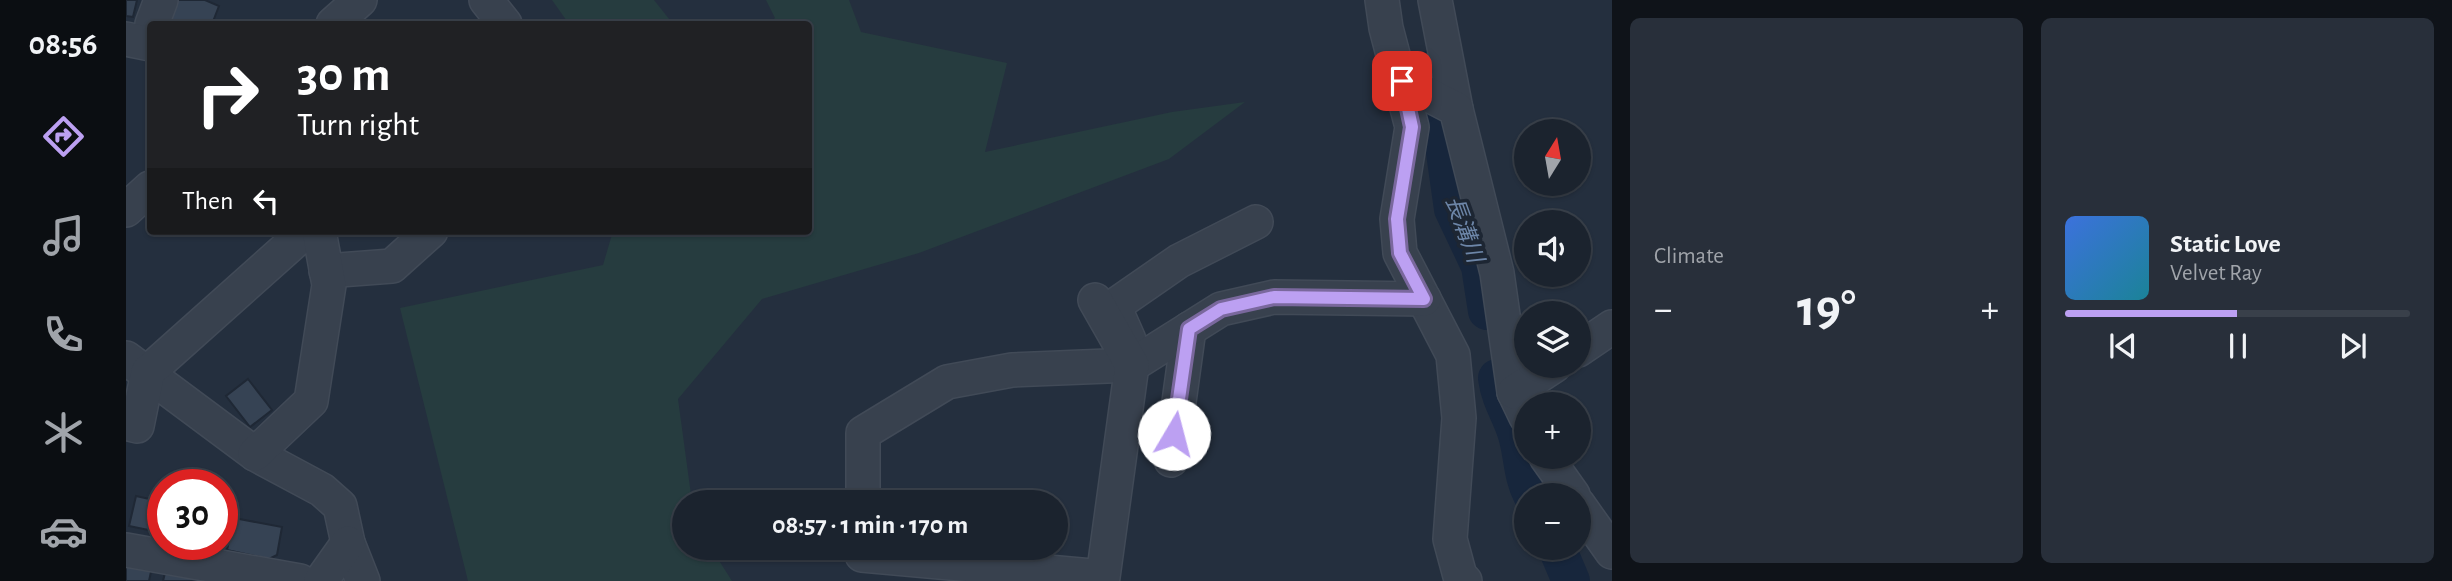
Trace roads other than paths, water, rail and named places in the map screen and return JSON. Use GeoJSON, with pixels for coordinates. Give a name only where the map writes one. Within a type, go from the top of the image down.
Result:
{"type":"FeatureCollection","features":[{"type":"Feature","properties":{"kind":"street"},"geometry":{"type":"LineString","coordinates":[[152,21],[161,0]]}},
{"type":"Feature","properties":{"kind":"street"},"geometry":{"type":"LineString","coordinates":[[336,21],[360,0]]}},
{"type":"Feature","properties":{"kind":"street"},"geometry":{"type":"LineString","coordinates":[[486,0],[503,21]]}},
{"type":"Feature","properties":{"kind":"street"},"geometry":{"type":"LineString","coordinates":[[1382,0],[1386,28],[1412,127],[1397,219],[1400,253],[1453,355],[1460,418],[1450,539],[1460,576],[1465,581]]}},
{"type":"Feature","properties":{"kind":"street"},"geometry":{"type":"LineString","coordinates":[[1435,0],[1456,109],[1497,273],[1518,392]]}},
{"type":"Feature","properties":{"kind":"street"},"geometry":{"type":"LineString","coordinates":[[1402,81],[1456,109]]}},
{"type":"Feature","properties":{"kind":"street"},"geometry":{"type":"LineString","coordinates":[[126,210],[147,191]]}},
{"type":"Feature","properties":{"kind":"street"},"geometry":{"type":"LineString","coordinates":[[861,561],[1103,577],[1135,363],[1114,306],[1179,261],[1256,222]]}},
{"type":"Feature","properties":{"kind":"street"},"geometry":{"type":"LineString","coordinates":[[137,365],[301,235]]}},
{"type":"Feature","properties":{"kind":"street"},"geometry":{"type":"LineString","coordinates":[[255,454],[312,401],[329,285],[320,235]]}},
{"type":"Feature","properties":{"kind":"street"},"geometry":{"type":"LineString","coordinates":[[326,271],[392,266],[427,235]]}},
{"type":"Feature","properties":{"kind":"street"},"geometry":{"type":"LineString","coordinates":[[863,490],[863,433],[947,382],[1012,370],[1135,363],[1221,309],[1274,297],[1424,299]]}},
{"type":"Feature","properties":{"kind":"street"},"geometry":{"type":"LineString","coordinates":[[1095,300],[1135,363]]}},
{"type":"Feature","properties":{"kind":"street"},"geometry":{"type":"LineString","coordinates":[[1591,341],[1612,327]]}},
{"type":"Feature","properties":{"kind":"street"},"geometry":{"type":"LineString","coordinates":[[1171,460],[1189,329]]}},
{"type":"Feature","properties":{"kind":"street"},"geometry":{"type":"LineString","coordinates":[[126,424],[137,426],[137,365]]}},
{"type":"Feature","properties":{"kind":"street"},"geometry":{"type":"LineString","coordinates":[[137,365],[255,454],[322,490],[340,506],[348,543],[363,581]]}},
{"type":"Feature","properties":{"kind":"street"},"geometry":{"type":"LineString","coordinates":[[1531,392],[1544,378]]}},
{"type":"Feature","properties":{"kind":"street"},"geometry":{"type":"LineString","coordinates":[[1591,522],[1612,552]]}},
{"type":"Feature","properties":{"kind":"street"},"geometry":{"type":"LineString","coordinates":[[321,581],[348,543]]}},
{"type":"Feature","properties":{"kind":"street"},"geometry":{"type":"LineString","coordinates":[[126,550],[300,581]]}},
{"type":"Feature","properties":{"kind":"waterway","name":"長溝川"},"geometry":{"type":"LineString","coordinates":[[1433,68],[1453,209],[1480,266],[1487,311]]}},
{"type":"Feature","properties":{"kind":"waterway","name":"長溝川"},"geometry":{"type":"LineString","coordinates":[[1497,378],[1517,435],[1527,483]]}},
{"type":"Feature","properties":{"kind":"waterway","name":"長溝川"},"geometry":{"type":"LineString","coordinates":[[1562,560],[1571,581]]}}]}
